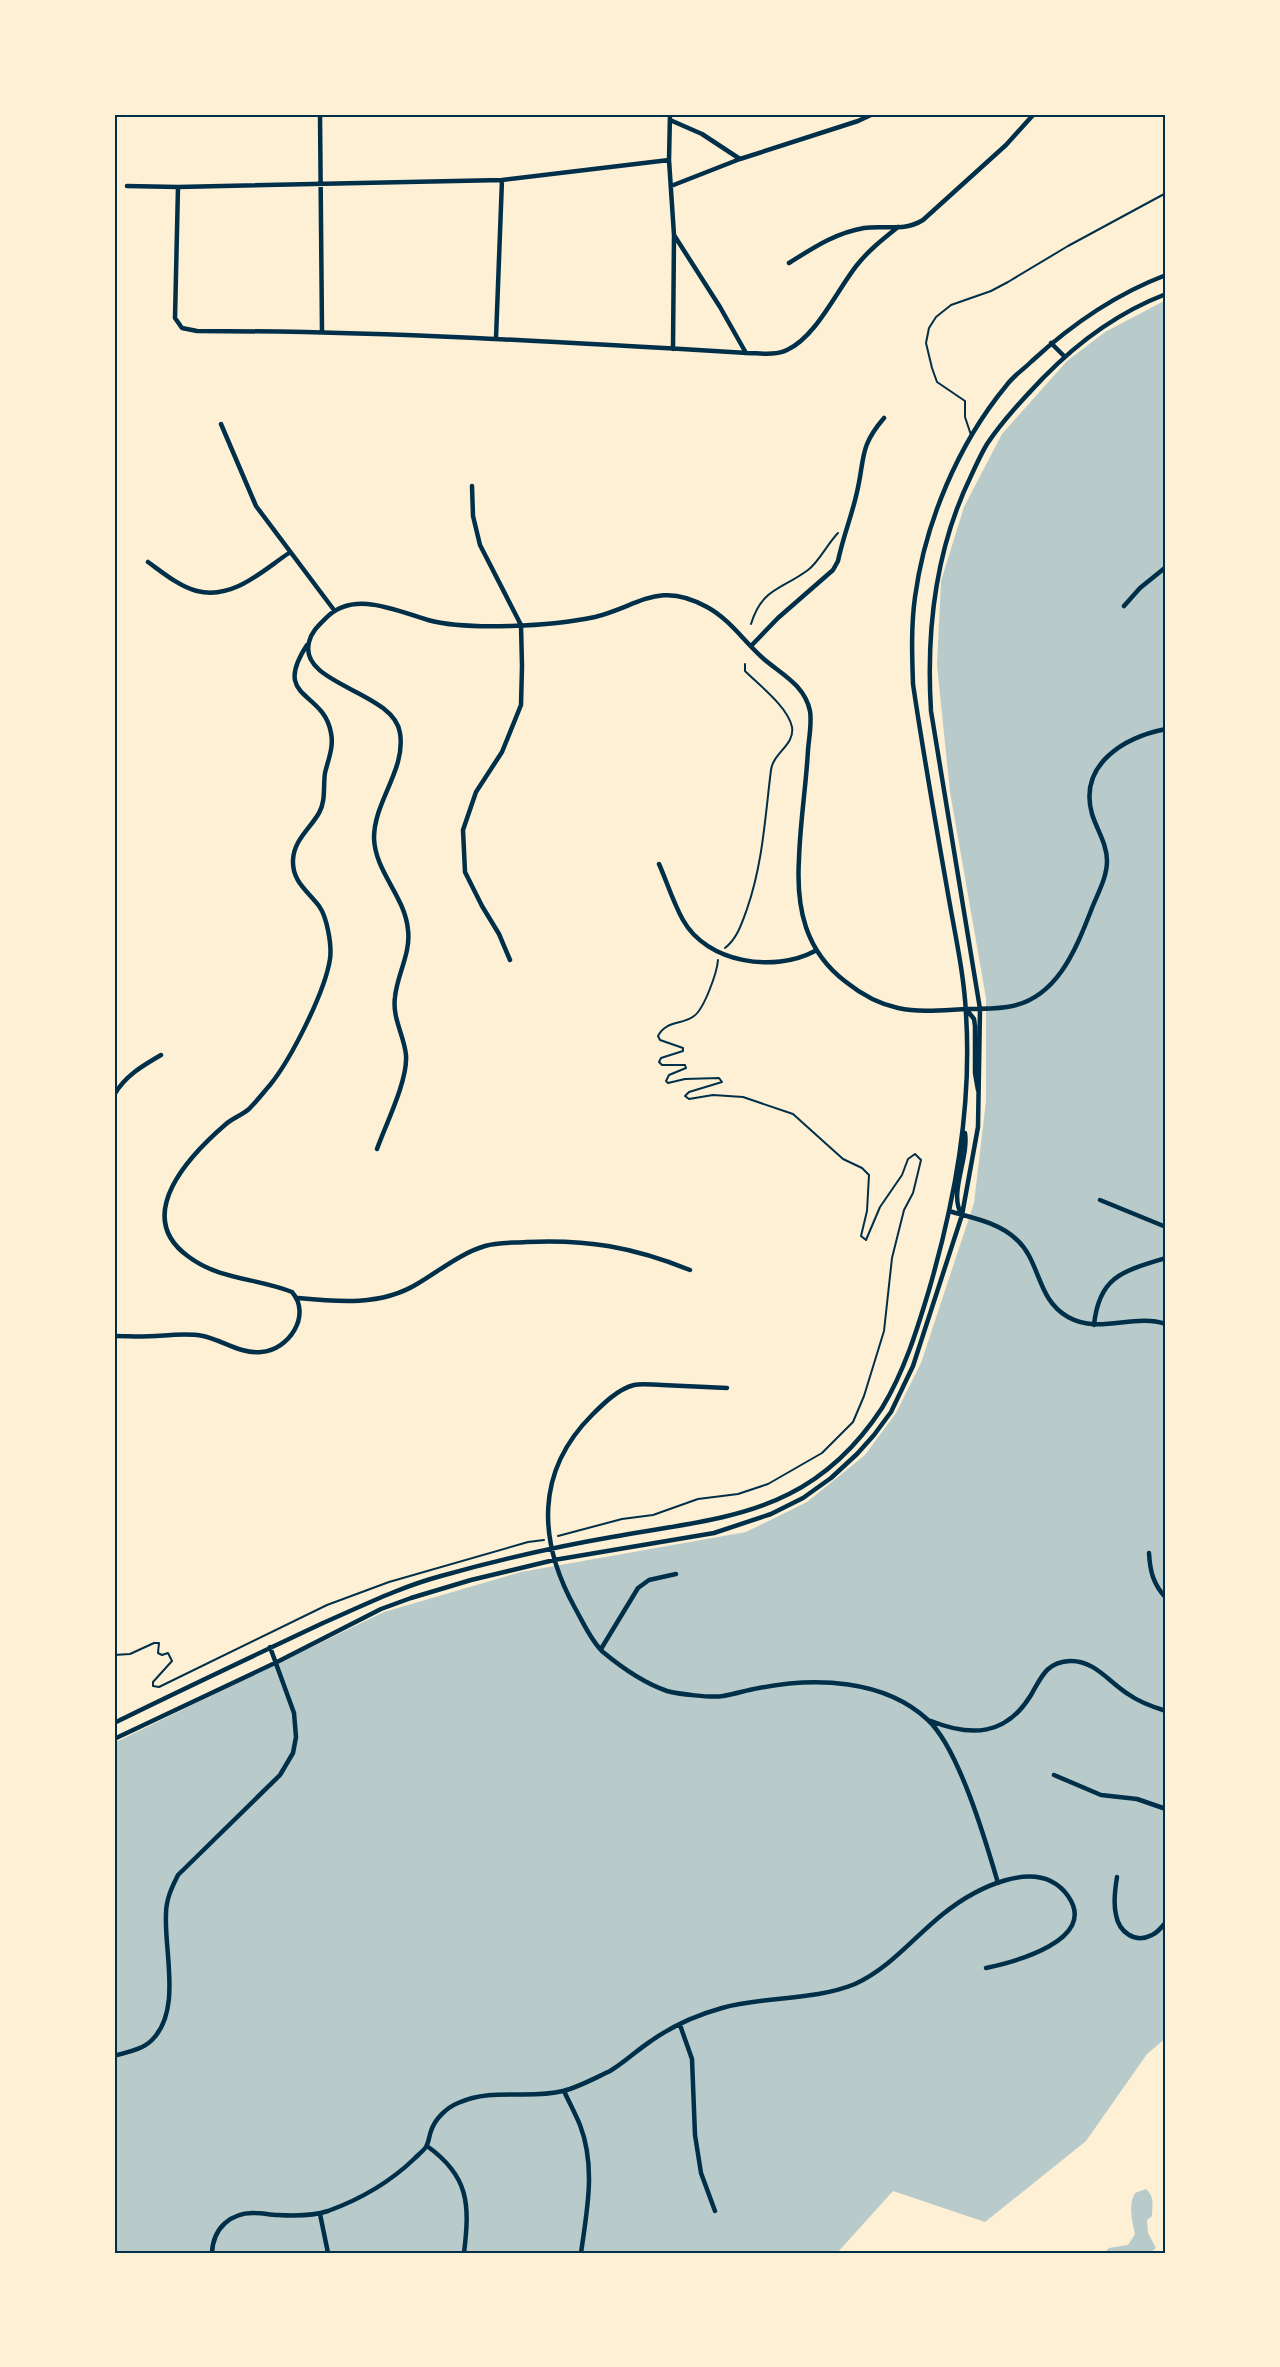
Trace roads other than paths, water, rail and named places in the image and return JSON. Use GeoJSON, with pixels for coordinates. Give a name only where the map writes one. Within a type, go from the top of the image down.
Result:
{"type":"FeatureCollection","features":[{"type":"Feature","properties":{"kind":"street"},"geometry":{"type":"LineString","coordinates":[[320,114],[322,331]]}},
{"type":"Feature","properties":{"kind":"street"},"geometry":{"type":"LineString","coordinates":[[671,186],[740,159],[858,121],[873,114]]}},
{"type":"Feature","properties":{"kind":"street"},"geometry":{"type":"LineString","coordinates":[[789,263],[822,242],[843,234],[881,226],[914,226],[1006,146],[1034,114]]}},
{"type":"Feature","properties":{"kind":"street"},"geometry":{"type":"LineString","coordinates":[[673,349],[674,235],[669,160],[670,117],[702,134],[740,159]]}},
{"type":"Feature","properties":{"kind":"street"},"geometry":{"type":"LineString","coordinates":[[127,186],[178,187],[502,180],[669,160]]}},
{"type":"Feature","properties":{"kind":"street"},"geometry":{"type":"LineString","coordinates":[[496,338],[502,180]]}},
{"type":"Feature","properties":{"kind":"street"},"geometry":{"type":"LineString","coordinates":[[178,187],[175,318],[182,328],[197,331],[322,331],[496,338],[746,353],[785,351],[800,343],[858,263],[898,227]]}},
{"type":"Feature","properties":{"kind":"street"},"geometry":{"type":"LineString","coordinates":[[674,235],[746,353]]}},
{"type":"Feature","properties":{"kind":"street"},"geometry":{"type":"LineString","coordinates":[[114,1723],[382,1595],[434,1578],[551,1547],[738,1513],[785,1496],[825,1470],[850,1449],[882,1408],[904,1365],[939,1256],[964,1128],[967,1077],[966,1009],[913,684],[912,635],[915,599],[926,545],[948,485],[971,435],[1006,384],[1051,343],[1117,298],[1166,275]]}},
{"type":"Feature","properties":{"kind":"street"},"geometry":{"type":"LineString","coordinates":[[114,1739],[277,1662],[381,1609],[401,1602],[471,1580],[554,1560],[714,1533],[738,1526],[803,1498],[831,1478],[857,1454],[891,1412],[913,1366],[962,1215],[978,1127],[980,1096],[980,1009],[931,711],[929,681],[933,601],[943,548],[953,518],[987,444],[1019,403],[1064,356],[1114,319],[1166,294]]}},
{"type":"Feature","properties":{"kind":"street"},"geometry":{"type":"LineString","coordinates":[[1051,343],[1064,356]]}},
{"type":"Feature","properties":{"kind":"street"},"geometry":{"type":"LineString","coordinates":[[751,646],[778,618],[833,570],[838,561],[857,491],[861,460],[870,435],[884,418]]}},
{"type":"Feature","properties":{"kind":"street"},"geometry":{"type":"LineString","coordinates":[[221,424],[256,506],[334,610]]}},
{"type":"Feature","properties":{"kind":"street"},"geometry":{"type":"LineString","coordinates":[[472,486],[472,516],[480,545],[520,624],[521,705],[502,752],[476,792],[463,831],[465,872],[499,934],[510,960]]}},
{"type":"Feature","properties":{"kind":"street"},"geometry":{"type":"LineString","coordinates":[[148,562],[196,591],[219,592],[245,584],[290,553]]}},
{"type":"Feature","properties":{"kind":"street"},"geometry":{"type":"LineString","coordinates":[[1124,606],[1140,588],[1166,567]]}},
{"type":"Feature","properties":{"kind":"street"},"geometry":{"type":"LineString","coordinates":[[114,1336],[183,1334],[204,1336],[249,1352],[270,1350],[293,1335],[300,1313],[298,1298],[292,1292],[280,1287],[211,1271],[188,1257],[173,1242],[164,1218],[176,1177],[187,1162],[229,1122],[247,1110],[281,1068],[303,1029],[328,969],[330,939],[320,907],[296,879],[293,869],[296,846],[320,812],[332,733],[324,714],[303,694],[293,674],[298,659],[313,633],[334,610],[347,604],[357,603],[442,623],[564,622],[600,616],[639,599],[657,595],[690,599],[719,614],[735,627],[751,646],[796,685],[810,712],[804,815],[799,857],[799,893],[806,930],[815,951],[835,974],[855,989],[878,1002],[900,1009],[920,1011],[1011,1007],[1041,993],[1062,973],[1079,942],[1103,880],[1107,863],[1104,843],[1091,811],[1090,795],[1094,776],[1106,757],[1124,742],[1166,729]]}},
{"type":"Feature","properties":{"kind":"street"},"geometry":{"type":"LineString","coordinates":[[307,645],[308,653],[320,670],[333,680],[386,708],[395,717],[400,727],[400,754],[377,815],[374,838],[382,870],[399,899],[409,932],[394,1008],[406,1060],[403,1078],[377,1149]]}},
{"type":"Feature","properties":{"kind":"street"},"geometry":{"type":"LineString","coordinates":[[659,864],[683,921],[700,940],[719,953],[746,960],[778,963],[803,957],[815,951]]}},
{"type":"Feature","properties":{"kind":"street"},"geometry":{"type":"LineString","coordinates":[[966,1009],[971,1013],[975,1026],[975,1073],[980,1096]]}},
{"type":"Feature","properties":{"kind":"street"},"geometry":{"type":"LineString","coordinates":[[114,1095],[119,1086],[134,1071],[161,1055]]}},
{"type":"Feature","properties":{"kind":"street"},"geometry":{"type":"LineString","coordinates":[[962,1215],[956,1203],[966,1152],[964,1128]]}},
{"type":"Feature","properties":{"kind":"street"},"geometry":{"type":"LineString","coordinates":[[1100,1200],[1166,1227]]}},
{"type":"Feature","properties":{"kind":"street"},"geometry":{"type":"LineString","coordinates":[[949,1211],[998,1227],[1018,1240],[1030,1256],[1044,1294],[1055,1309],[1069,1318],[1094,1325],[1148,1319],[1166,1324]]}},
{"type":"Feature","properties":{"kind":"street"},"geometry":{"type":"LineString","coordinates":[[298,1298],[340,1302],[371,1300],[392,1295],[415,1285],[479,1248],[501,1243],[588,1242],[640,1252],[690,1270]]}},
{"type":"Feature","properties":{"kind":"street"},"geometry":{"type":"LineString","coordinates":[[1094,1325],[1096,1308],[1109,1282],[1126,1271],[1166,1258]]}},
{"type":"Feature","properties":{"kind":"street"},"geometry":{"type":"LineString","coordinates":[[728,1388],[633,1385],[604,1403],[579,1428],[564,1451],[552,1478],[548,1508],[554,1560],[568,1595],[601,1649],[626,1669],[667,1691],[720,1696],[761,1687],[808,1682],[853,1685],[891,1695],[928,1720],[963,1732],[990,1729],[1016,1714],[1027,1701],[1044,1671],[1054,1664],[1080,1661],[1091,1666],[1129,1696],[1166,1711]]}},
{"type":"Feature","properties":{"kind":"street"},"geometry":{"type":"LineString","coordinates":[[1149,1554],[1150,1573],[1159,1591],[1166,1598]]}},
{"type":"Feature","properties":{"kind":"street"},"geometry":{"type":"LineString","coordinates":[[601,1649],[638,1588],[661,1576],[676,1574]]}},
{"type":"Feature","properties":{"kind":"street"},"geometry":{"type":"LineString","coordinates":[[114,2056],[137,2050],[151,2041],[160,2030],[166,2017],[169,1990],[166,1914],[169,1893],[178,1875],[280,1775],[292,1753],[296,1737],[294,1713],[270,1647]]}},
{"type":"Feature","properties":{"kind":"street"},"geometry":{"type":"LineString","coordinates":[[928,1720],[953,1757],[985,1839],[998,1883]]}},
{"type":"Feature","properties":{"kind":"street"},"geometry":{"type":"LineString","coordinates":[[1054,1775],[1101,1795],[1137,1799],[1166,1809]]}},
{"type":"Feature","properties":{"kind":"street"},"geometry":{"type":"LineString","coordinates":[[212,2253],[213,2242],[221,2225],[236,2215],[320,2214],[374,2191],[399,2173],[427,2146],[432,2128],[442,2114],[454,2105],[478,2095],[544,2094],[564,2091],[615,2068],[654,2038],[695,2016],[732,2005],[809,1995],[853,1985],[877,1972],[964,1899],[998,1883],[1035,1875],[1051,1880],[1067,1895],[1073,1910],[1073,1918],[1067,1934],[1050,1946],[1019,1959],[986,1968]]}},
{"type":"Feature","properties":{"kind":"street"},"geometry":{"type":"LineString","coordinates":[[1117,1877],[1115,1914],[1119,1927],[1129,1935],[1140,1939],[1153,1935],[1166,1922]]}},
{"type":"Feature","properties":{"kind":"street"},"geometry":{"type":"LineString","coordinates":[[680,2025],[692,2059],[695,2135],[701,2172],[715,2211]]}},
{"type":"Feature","properties":{"kind":"street"},"geometry":{"type":"LineString","coordinates":[[564,2091],[580,2126],[588,2153],[590,2188],[581,2253]]}},
{"type":"Feature","properties":{"kind":"street"},"geometry":{"type":"LineString","coordinates":[[427,2146],[443,2158],[457,2174],[466,2201],[467,2229],[464,2253]]}},
{"type":"Feature","properties":{"kind":"street"},"geometry":{"type":"LineString","coordinates":[[320,2214],[328,2253]]}},
{"type":"Feature","properties":{"kind":"lane"},"geometry":{"type":"LineString","coordinates":[[971,435],[965,417],[965,401],[937,382],[928,356],[926,343],[929,328],[936,317],[951,305],[1008,282],[1068,246],[1166,193]]}}]}
